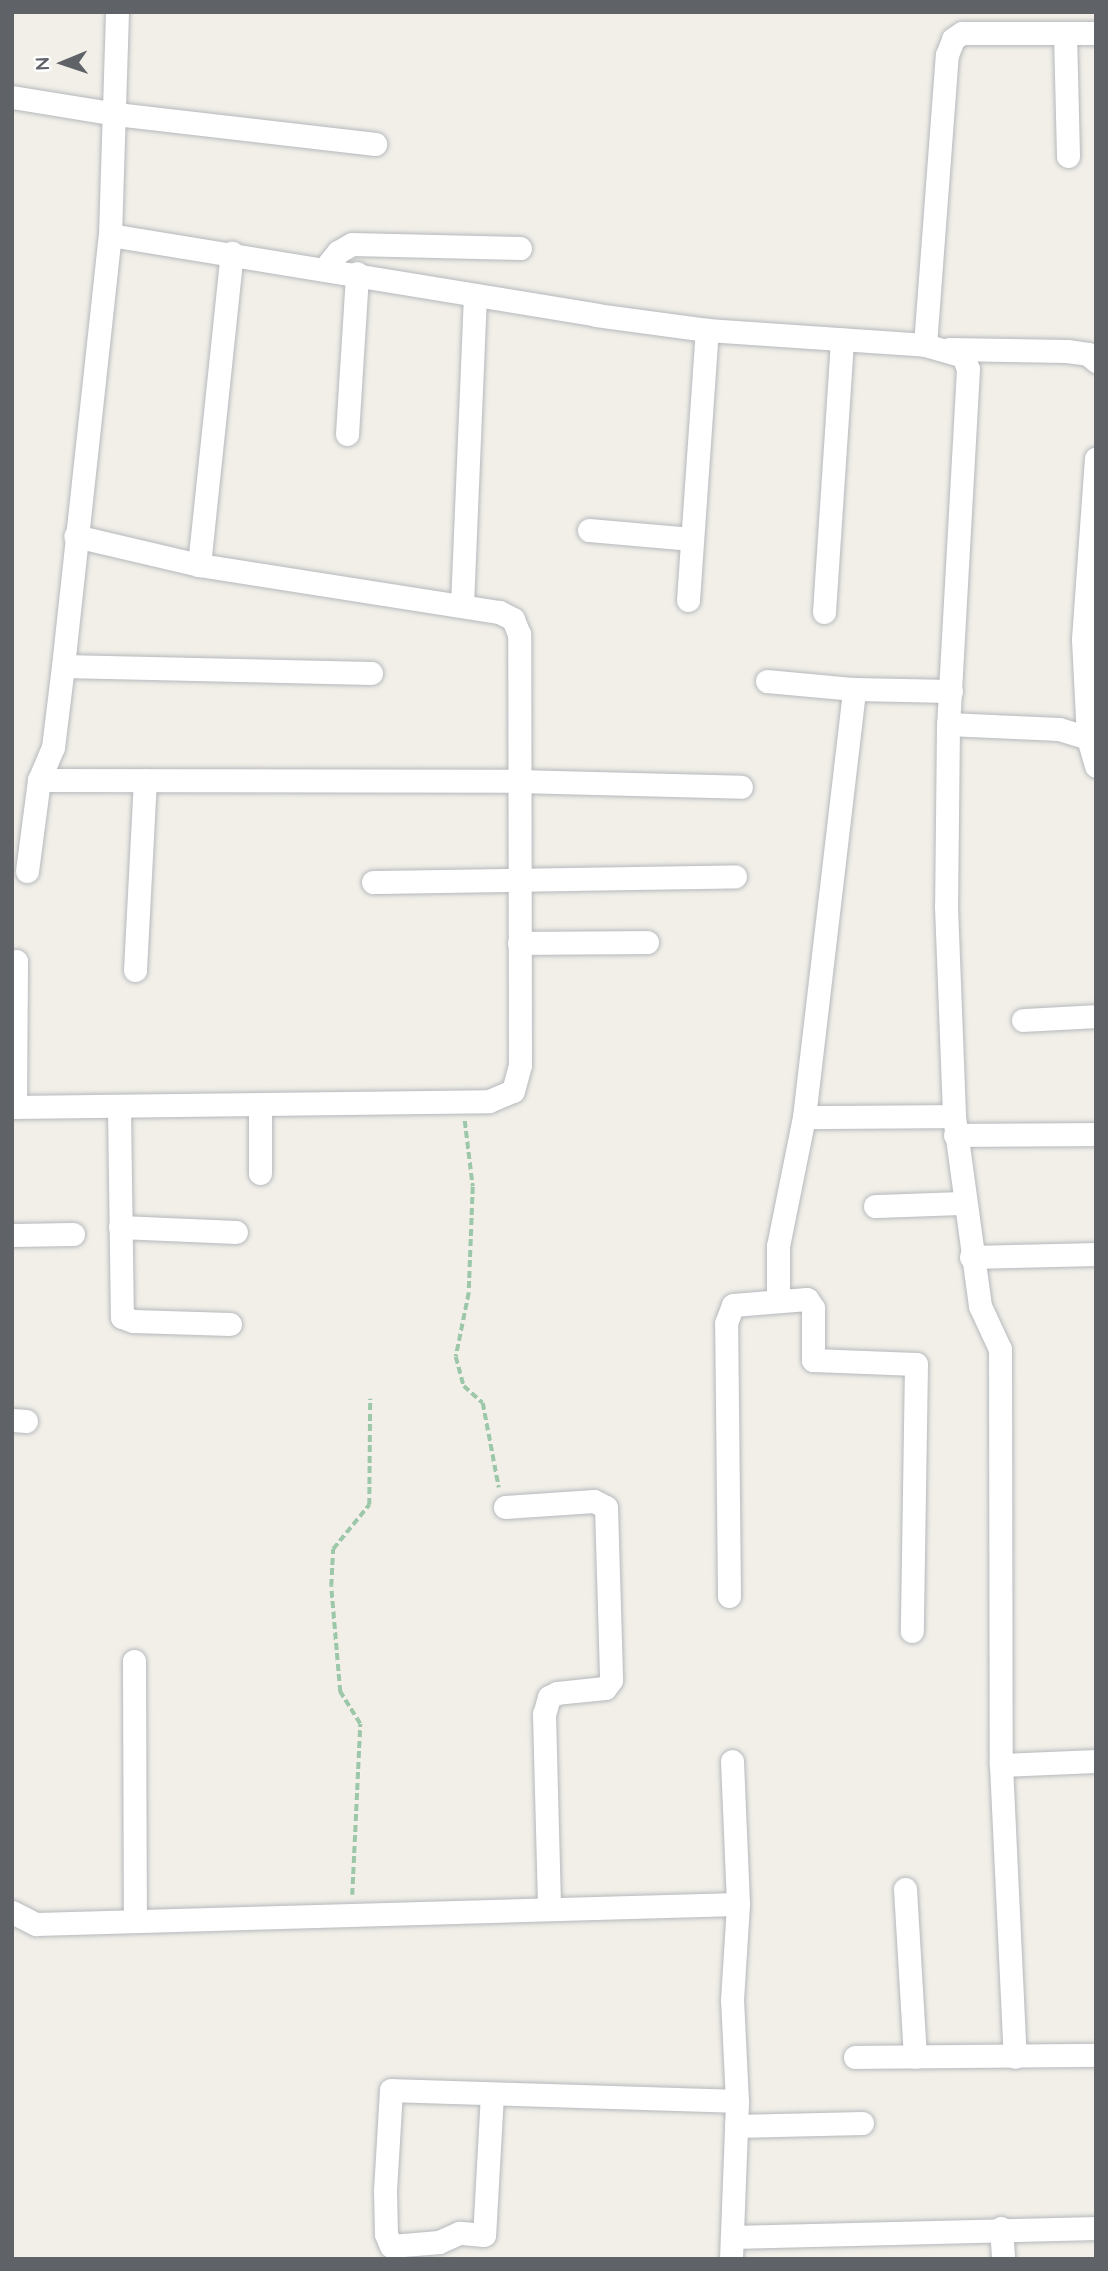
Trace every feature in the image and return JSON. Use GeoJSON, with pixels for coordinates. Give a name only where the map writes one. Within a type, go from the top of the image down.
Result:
{"type":"FeatureCollection","features":[{"type":"Feature","properties":{"kind":"street"},"geometry":{"type":"LineString","coordinates":[[27,871],[39,780],[53,747],[110,235],[116,114],[117,12]]}},
{"type":"Feature","properties":{"kind":"street"},"geometry":{"type":"LineString","coordinates":[[925,345],[947,55],[953,39],[962,33],[1096,33]]}},
{"type":"Feature","properties":{"kind":"street"},"geometry":{"type":"LineString","coordinates":[[1065,33],[1068,156]]}},
{"type":"Feature","properties":{"kind":"street"},"geometry":{"type":"LineString","coordinates":[[12,97],[116,114],[375,145]]}},
{"type":"Feature","properties":{"kind":"street"},"geometry":{"type":"LineString","coordinates":[[110,235],[707,330],[925,345],[949,349],[1067,351],[1088,354],[1096,361]]}},
{"type":"Feature","properties":{"kind":"street"},"geometry":{"type":"LineString","coordinates":[[326,268],[338,252],[352,244],[520,247]]}},
{"type":"Feature","properties":{"kind":"street"},"geometry":{"type":"LineString","coordinates":[[200,565],[232,253]]}},
{"type":"Feature","properties":{"kind":"street"},"geometry":{"type":"LineString","coordinates":[[347,434],[357,273]]}},
{"type":"Feature","properties":{"kind":"street"},"geometry":{"type":"LineString","coordinates":[[462,605],[475,295]]}},
{"type":"Feature","properties":{"kind":"street"},"geometry":{"type":"LineString","coordinates":[[688,600],[707,330]]}},
{"type":"Feature","properties":{"kind":"street"},"geometry":{"type":"LineString","coordinates":[[824,612],[842,340]]}},
{"type":"Feature","properties":{"kind":"street"},"geometry":{"type":"LineString","coordinates":[[949,349],[963,356],[968,369],[948,724],[946,906],[954,1125],[963,1203],[980,1306],[1000,1349],[1001,1765],[1015,2057]]}},
{"type":"Feature","properties":{"kind":"street"},"geometry":{"type":"LineString","coordinates":[[1096,458],[1094,535],[1083,639],[1088,738],[1095,751],[1096,766]]}},
{"type":"Feature","properties":{"kind":"street"},"geometry":{"type":"LineString","coordinates":[[589,530],[692,539]]}},
{"type":"Feature","properties":{"kind":"street"},"geometry":{"type":"LineString","coordinates":[[16,961],[13,1107],[119,1108],[489,1101],[513,1091],[520,1065],[517,781],[519,634],[513,619],[499,612],[462,605],[200,565],[75,536]]}},
{"type":"Feature","properties":{"kind":"street"},"geometry":{"type":"LineString","coordinates":[[63,666],[371,673]]}},
{"type":"Feature","properties":{"kind":"street"},"geometry":{"type":"LineString","coordinates":[[767,681],[854,689],[951,691]]}},
{"type":"Feature","properties":{"kind":"street"},"geometry":{"type":"LineString","coordinates":[[778,1300],[778,1246],[804,1117],[854,689]]}},
{"type":"Feature","properties":{"kind":"street"},"geometry":{"type":"LineString","coordinates":[[948,724],[1059,729],[1088,738]]}},
{"type":"Feature","properties":{"kind":"street"},"geometry":{"type":"LineString","coordinates":[[39,780],[517,781],[741,787]]}},
{"type":"Feature","properties":{"kind":"street"},"geometry":{"type":"LineString","coordinates":[[135,970],[145,780]]}},
{"type":"Feature","properties":{"kind":"street"},"geometry":{"type":"LineString","coordinates":[[373,882],[518,877],[735,876]]}},
{"type":"Feature","properties":{"kind":"street"},"geometry":{"type":"LineString","coordinates":[[519,943],[647,942]]}},
{"type":"Feature","properties":{"kind":"street"},"geometry":{"type":"LineString","coordinates":[[1023,1020],[1096,1016]]}},
{"type":"Feature","properties":{"kind":"street"},"geometry":{"type":"LineString","coordinates":[[260,1105],[260,1173]]}},
{"type":"Feature","properties":{"kind":"street"},"geometry":{"type":"LineString","coordinates":[[119,1108],[119,1310],[125,1320],[230,1324]]}},
{"type":"Feature","properties":{"kind":"street"},"geometry":{"type":"LineString","coordinates":[[804,1117],[1096,1134]]}},
{"type":"Feature","properties":{"kind":"street"},"geometry":{"type":"LineString","coordinates":[[875,1206],[963,1203]]}},
{"type":"Feature","properties":{"kind":"street"},"geometry":{"type":"LineString","coordinates":[[120,1227],[236,1232]]}},
{"type":"Feature","properties":{"kind":"street"},"geometry":{"type":"LineString","coordinates":[[12,1235],[73,1234]]}},
{"type":"Feature","properties":{"kind":"street"},"geometry":{"type":"LineString","coordinates":[[971,1257],[1096,1254]]}},
{"type":"Feature","properties":{"kind":"street"},"geometry":{"type":"LineString","coordinates":[[729,1596],[726,1323],[733,1305],[807,1299],[813,1308],[813,1360],[916,1364],[912,1631]]}},
{"type":"Feature","properties":{"kind":"street"},"geometry":{"type":"LineString","coordinates":[[505,1507],[594,1501],[606,1507],[611,1680],[605,1688],[557,1693],[549,1697],[544,1714],[549,1909]]}},
{"type":"Feature","properties":{"kind":"street"},"geometry":{"type":"LineString","coordinates":[[134,1661],[135,1921]]}},
{"type":"Feature","properties":{"kind":"street"},"geometry":{"type":"LineString","coordinates":[[732,1760],[738,1903],[732,2000],[737,2101],[732,2248],[1000,2228],[1096,2228]]}},
{"type":"Feature","properties":{"kind":"street"},"geometry":{"type":"LineString","coordinates":[[1001,1765],[1096,1761]]}},
{"type":"Feature","properties":{"kind":"street"},"geometry":{"type":"LineString","coordinates":[[905,1889],[915,2057]]}},
{"type":"Feature","properties":{"kind":"street"},"geometry":{"type":"LineString","coordinates":[[12,1912],[36,1924],[738,1903]]}},
{"type":"Feature","properties":{"kind":"street"},"geometry":{"type":"LineString","coordinates":[[855,2057],[1096,2055]]}},
{"type":"Feature","properties":{"kind":"street"},"geometry":{"type":"LineString","coordinates":[[492,2094],[484,2235],[459,2233],[439,2242],[391,2246],[387,2242],[385,2192],[391,2090],[737,2101]]}},
{"type":"Feature","properties":{"kind":"street"},"geometry":{"type":"LineString","coordinates":[[736,2126],[862,2123]]}},
{"type":"Feature","properties":{"kind":"street"},"geometry":{"type":"LineString","coordinates":[[1000,2228],[1003,2259]]}},
{"type":"Feature","properties":{"kind":"path"},"geometry":{"type":"LineString","coordinates":[[463,1101],[473,1187],[469,1293],[456,1357],[464,1386],[483,1403],[494,1471],[505,1507]]}},
{"type":"Feature","properties":{"kind":"path"},"geometry":{"type":"LineString","coordinates":[[351,1914],[360,1724],[340,1692],[331,1586],[333,1549],[369,1505],[370,1399]]}}]}
